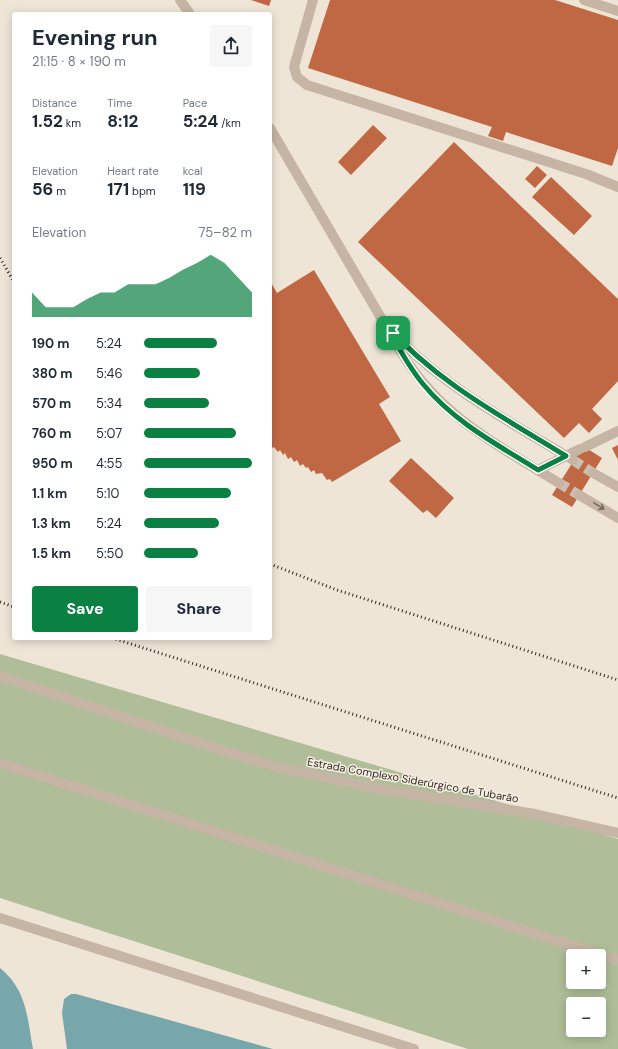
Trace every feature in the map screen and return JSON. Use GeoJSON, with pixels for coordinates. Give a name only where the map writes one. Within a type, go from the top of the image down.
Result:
{"type":"FeatureCollection","features":[{"type":"Feature","properties":{"kind":"lane"},"geometry":{"type":"LineString","coordinates":[[180,0],[189,12]]}},
{"type":"Feature","properties":{"kind":"lane"},"geometry":{"type":"LineString","coordinates":[[313,0],[294,67],[297,77],[307,85],[586,174],[618,187]]}},
{"type":"Feature","properties":{"kind":"lane"},"geometry":{"type":"LineString","coordinates":[[584,0],[618,11]]}},
{"type":"Feature","properties":{"kind":"lane"},"geometry":{"type":"LineString","coordinates":[[272,131],[412,370],[445,407],[468,426],[559,483]]}},
{"type":"Feature","properties":{"kind":"lane"},"geometry":{"type":"LineString","coordinates":[[386,325],[417,357],[452,385],[570,458]]}},
{"type":"Feature","properties":{"kind":"lane"},"geometry":{"type":"LineString","coordinates":[[538,470],[570,458],[583,448],[618,431]]}},
{"type":"Feature","properties":{"kind":"lane"},"geometry":{"type":"LineString","coordinates":[[593,472],[618,487]]}},
{"type":"Feature","properties":{"kind":"lane"},"geometry":{"type":"LineString","coordinates":[[579,495],[618,518]]}},
{"type":"Feature","properties":{"kind":"lane","name":"Estrada Complexo Siderúrgico de Tubarão"},"geometry":{"type":"LineString","coordinates":[[0,676],[221,750],[280,767],[369,787],[520,812],[618,833]]}},
{"type":"Feature","properties":{"kind":"lane"},"geometry":{"type":"LineString","coordinates":[[0,763],[618,960]]}},
{"type":"Feature","properties":{"kind":"lane"},"geometry":{"type":"LineString","coordinates":[[0,918],[414,1049]]}},
{"type":"Feature","properties":{"kind":"green space"},"geometry":{"type":"Polygon","coordinates":[[[0,654],[493,800],[618,839],[618,1049],[468,1049],[0,898],[0,654]]]}},
{"type":"Feature","properties":{"kind":"water"},"geometry":{"type":"Polygon","coordinates":[[[0,968],[16,985],[21,995],[27,1015],[33,1049],[0,1049],[0,968]]]}},
{"type":"Feature","properties":{"kind":"water"},"geometry":{"type":"Polygon","coordinates":[[[71,994],[76,994],[273,1049],[67,1049],[62,1013],[64,999],[71,994]]]}},
{"type":"Feature","properties":{"kind":"building"},"geometry":{"type":"Polygon","coordinates":[[[251,0],[271,0],[269,6],[251,0]]]}},
{"type":"Feature","properties":{"kind":"building"},"geometry":{"type":"Polygon","coordinates":[[[330,0],[555,0],[618,20],[618,148],[612,166],[506,132],[503,141],[488,136],[492,127],[308,68],[330,0]]]}},
{"type":"Feature","properties":{"kind":"building"},"geometry":{"type":"Polygon","coordinates":[[[373,125],[387,138],[351,175],[338,162],[373,125]]]}},
{"type":"Feature","properties":{"kind":"building"},"geometry":{"type":"Polygon","coordinates":[[[454,142],[618,299],[618,381],[592,409],[602,419],[589,433],[579,423],[564,438],[358,242],[454,142]]]}},
{"type":"Feature","properties":{"kind":"building"},"geometry":{"type":"Polygon","coordinates":[[[537,166],[547,175],[535,188],[525,179],[537,166]]]}},
{"type":"Feature","properties":{"kind":"building"},"geometry":{"type":"Polygon","coordinates":[[[551,177],[592,216],[574,235],[532,197],[551,177]]]}},
{"type":"Feature","properties":{"kind":"building"},"geometry":{"type":"Polygon","coordinates":[[[314,270],[390,397],[379,404],[401,441],[332,482],[330,479],[327,480],[322,473],[316,474],[314,470],[311,472],[308,467],[306,468],[303,464],[300,466],[297,460],[294,462],[291,457],[288,459],[285,453],[283,455],[280,450],[278,452],[274,447],[272,448],[272,284],[277,293],[314,270]]]}},
{"type":"Feature","properties":{"kind":"building"},"geometry":{"type":"Polygon","coordinates":[[[618,445],[618,460],[612,448],[618,445]]]}},
{"type":"Feature","properties":{"kind":"building"},"geometry":{"type":"Polygon","coordinates":[[[583,446],[602,458],[572,507],[552,495],[583,446]]]}},
{"type":"Feature","properties":{"kind":"building"},"geometry":{"type":"Polygon","coordinates":[[[411,458],[454,498],[436,518],[427,510],[423,513],[389,481],[411,458]]]}},
{"type":"Feature","properties":{"kind":"tunnel"},"geometry":{"type":"LineString","coordinates":[[573,460],[593,473]]}},
{"type":"Feature","properties":{"kind":"tunnel"},"geometry":{"type":"LineString","coordinates":[[559,483],[579,495]]}},
{"type":"Feature","properties":{"kind":"railway"},"geometry":{"type":"LineString","coordinates":[[0,258],[12,279]]}},
{"type":"Feature","properties":{"kind":"railway"},"geometry":{"type":"LineString","coordinates":[[272,565],[337,590],[618,680]]}},
{"type":"Feature","properties":{"kind":"railway"},"geometry":{"type":"LineString","coordinates":[[0,602],[12,606]]}},
{"type":"Feature","properties":{"kind":"railway"},"geometry":{"type":"LineString","coordinates":[[118,640],[618,798]]}},
{"type":"Feature","properties":{"kind":"route"},"geometry":{"type":"LineString","coordinates":[[386,325],[393,333],[425,364],[452,385],[566,456],[538,470],[468,426],[445,407],[424,385],[406,361],[386,325]]}}]}
